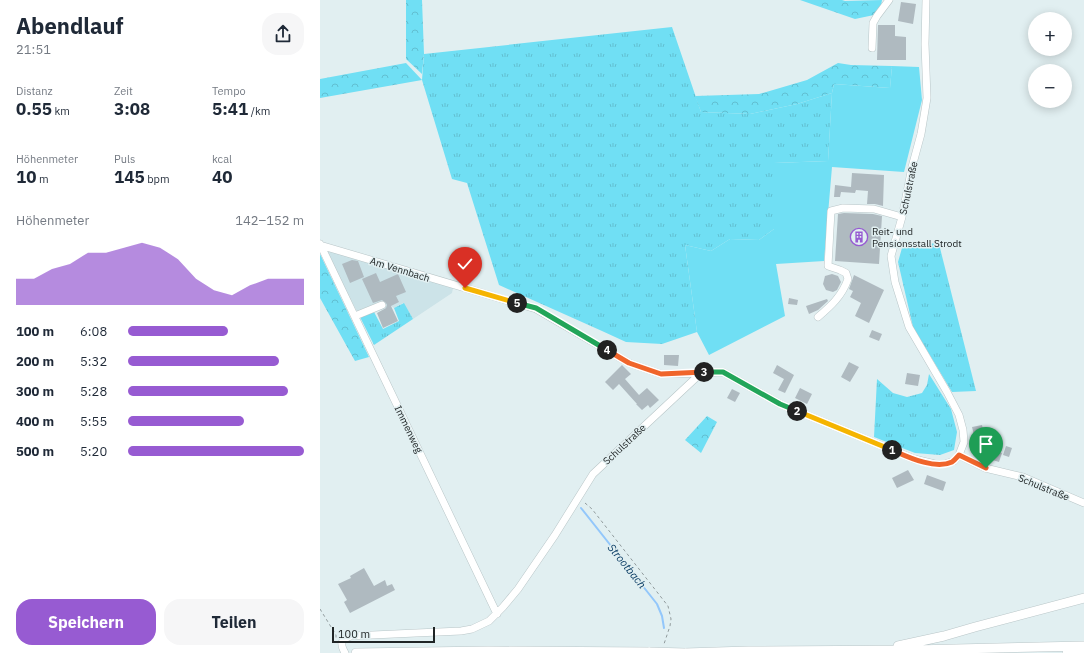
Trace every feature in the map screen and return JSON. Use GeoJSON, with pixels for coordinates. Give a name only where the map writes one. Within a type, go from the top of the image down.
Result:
{"type":"FeatureCollection","features":[{"type":"Feature","properties":{"kind":"main road"},"geometry":{"type":"LineString","coordinates":[[869,650],[944,636],[1084,598]]}},
{"type":"Feature","properties":{"kind":"main road"},"geometry":{"type":"LineString","coordinates":[[357,653],[488,651],[685,653],[1084,646]]}},
{"type":"Feature","properties":{"kind":"main road"},"geometry":{"type":"LineString","coordinates":[[914,650],[938,653]]}},
{"type":"Feature","properties":{"kind":"main road"},"geometry":{"type":"LineString","coordinates":[[1067,653],[1084,651]]}},
{"type":"Feature","properties":{"kind":"street"},"geometry":{"type":"LineString","coordinates":[[872,48],[872,23],[889,0]]}},
{"type":"Feature","properties":{"kind":"street","name":"Schulstraße"},"geometry":{"type":"LineString","coordinates":[[926,0],[925,44],[927,98],[921,134],[912,167],[902,217],[891,256],[895,282],[909,328],[947,392],[958,415],[963,430],[964,442],[959,455],[986,468],[1023,477],[1084,503]]}},
{"type":"Feature","properties":{"kind":"street"},"geometry":{"type":"LineString","coordinates":[[818,317],[840,296],[848,279],[846,273],[828,266],[832,211],[843,208],[874,209],[902,217]]}},
{"type":"Feature","properties":{"kind":"street","name":"Immenweg"},"geometry":{"type":"LineString","coordinates":[[320,244],[497,614]]}},
{"type":"Feature","properties":{"kind":"street","name":"Am Vennbach"},"geometry":{"type":"LineString","coordinates":[[320,244],[536,308],[629,363],[661,374],[701,372]]}},
{"type":"Feature","properties":{"kind":"street"},"geometry":{"type":"LineString","coordinates":[[355,316],[382,305]]}},
{"type":"Feature","properties":{"kind":"street"},"geometry":{"type":"LineString","coordinates":[[701,372],[723,372],[780,404],[914,459],[935,464],[945,464],[954,461],[959,455]]}},
{"type":"Feature","properties":{"kind":"street","name":"Schulstraße"},"geometry":{"type":"LineString","coordinates":[[346,653],[342,641],[351,636],[461,631],[472,629],[489,621],[497,614],[518,589],[555,535],[593,474],[701,372]]}},
{"type":"Feature","properties":{"kind":"path"},"geometry":{"type":"LineString","coordinates":[[578,497],[592,509],[668,606],[671,619],[664,649]]}},
{"type":"Feature","properties":{"kind":"path"},"geometry":{"type":"LineString","coordinates":[[320,609],[336,635],[336,640]]}},
{"type":"Feature","properties":{"kind":"shaded area"},"geometry":{"type":"Polygon","coordinates":[[[324,249],[453,288],[452,293],[413,319],[403,303],[394,308],[391,306],[360,317],[324,249]]]}},
{"type":"Feature","properties":{"kind":"green space"},"geometry":{"type":"Polygon","coordinates":[[[406,0],[422,0],[424,54],[422,74],[406,59],[406,0]]]}},
{"type":"Feature","properties":{"kind":"green space"},"geometry":{"type":"Polygon","coordinates":[[[800,0],[882,0],[881,6],[874,15],[855,19],[800,0]]]}},
{"type":"Feature","properties":{"kind":"green space"},"geometry":{"type":"Polygon","coordinates":[[[672,27],[701,112],[750,114],[797,104],[832,93],[828,161],[774,163],[774,229],[759,240],[730,239],[711,251],[685,245],[697,332],[662,344],[626,342],[499,285],[467,183],[452,179],[422,80],[424,54],[672,27]]]}},
{"type":"Feature","properties":{"kind":"green space"},"geometry":{"type":"Polygon","coordinates":[[[406,63],[422,80],[320,98],[320,79],[406,63]]]}},
{"type":"Feature","properties":{"kind":"green space"},"geometry":{"type":"Polygon","coordinates":[[[838,63],[851,65],[892,66],[890,88],[834,84],[832,93],[797,104],[750,114],[701,112],[695,96],[759,94],[807,80],[838,63]]]}},
{"type":"Feature","properties":{"kind":"green space"},"geometry":{"type":"Polygon","coordinates":[[[892,66],[919,67],[922,100],[904,172],[832,167],[824,261],[776,264],[785,316],[709,355],[697,332],[685,245],[711,251],[730,239],[759,240],[774,229],[774,163],[828,161],[832,93],[834,84],[890,88],[892,66]]]}},
{"type":"Feature","properties":{"kind":"green space"},"geometry":{"type":"Polygon","coordinates":[[[904,241],[939,244],[976,391],[952,392],[913,327],[898,262],[904,241]]]}},
{"type":"Feature","properties":{"kind":"green space"},"geometry":{"type":"Polygon","coordinates":[[[320,254],[369,357],[355,361],[320,298],[320,254]]]}},
{"type":"Feature","properties":{"kind":"green space"},"geometry":{"type":"Polygon","coordinates":[[[404,303],[413,319],[374,345],[360,317],[374,312],[383,329],[399,321],[394,308],[404,303]]]}},
{"type":"Feature","properties":{"kind":"green space"},"geometry":{"type":"Polygon","coordinates":[[[929,374],[951,409],[957,432],[954,450],[940,455],[915,453],[874,437],[877,379],[893,393],[907,397],[922,393],[927,385],[929,374]]]}},
{"type":"Feature","properties":{"kind":"green space"},"geometry":{"type":"Polygon","coordinates":[[[707,416],[717,422],[701,453],[685,440],[707,416]]]}},
{"type":"Feature","properties":{"kind":"building"},"geometry":{"type":"Polygon","coordinates":[[[901,2],[916,4],[913,24],[898,21],[901,2]]]}},
{"type":"Feature","properties":{"kind":"building"},"geometry":{"type":"Polygon","coordinates":[[[878,25],[895,25],[895,36],[906,37],[906,60],[877,60],[878,25]]]}},
{"type":"Feature","properties":{"kind":"building"},"geometry":{"type":"Polygon","coordinates":[[[852,173],[884,175],[883,206],[867,204],[868,191],[856,190],[855,193],[841,192],[840,197],[834,197],[835,185],[851,187],[852,173]]]}},
{"type":"Feature","properties":{"kind":"building","name":"Reit- und Pensionsstall Strodt"},"geometry":{"type":"Polygon","coordinates":[[[838,214],[873,214],[882,216],[879,264],[835,261],[838,214]]]}},
{"type":"Feature","properties":{"kind":"building"},"geometry":{"type":"Polygon","coordinates":[[[352,260],[358,261],[364,277],[350,283],[342,264],[352,260]]]}},
{"type":"Feature","properties":{"kind":"building"},"geometry":{"type":"Polygon","coordinates":[[[376,273],[380,282],[398,274],[406,292],[396,296],[399,302],[391,306],[398,321],[383,328],[377,313],[386,308],[387,305],[382,300],[373,303],[362,279],[376,273]]]}},
{"type":"Feature","properties":{"kind":"building"},"geometry":{"type":"Polygon","coordinates":[[[832,274],[838,276],[841,282],[837,290],[833,292],[826,290],[823,284],[825,276],[832,274]]]}},
{"type":"Feature","properties":{"kind":"building"},"geometry":{"type":"Polygon","coordinates":[[[854,275],[884,290],[869,323],[855,316],[861,303],[850,297],[853,291],[849,289],[854,275]]]}},
{"type":"Feature","properties":{"kind":"building"},"geometry":{"type":"Polygon","coordinates":[[[789,298],[798,300],[797,305],[788,304],[789,298]]]}},
{"type":"Feature","properties":{"kind":"building"},"geometry":{"type":"Polygon","coordinates":[[[827,299],[828,301],[818,310],[809,314],[806,306],[827,299]]]}},
{"type":"Feature","properties":{"kind":"building"},"geometry":{"type":"Polygon","coordinates":[[[872,330],[882,334],[879,341],[869,337],[872,330]]]}},
{"type":"Feature","properties":{"kind":"building"},"geometry":{"type":"Polygon","coordinates":[[[664,355],[679,355],[678,366],[664,365],[664,355]]]}},
{"type":"Feature","properties":{"kind":"building"},"geometry":{"type":"Polygon","coordinates":[[[849,362],[859,367],[850,382],[841,377],[849,362]]]}},
{"type":"Feature","properties":{"kind":"building"},"geometry":{"type":"Polygon","coordinates":[[[622,365],[631,374],[625,379],[639,395],[647,388],[659,400],[650,408],[648,405],[642,410],[619,384],[613,390],[605,382],[622,365]]]}},
{"type":"Feature","properties":{"kind":"building"},"geometry":{"type":"Polygon","coordinates":[[[777,365],[794,375],[785,393],[778,390],[784,379],[773,373],[777,365]]]}},
{"type":"Feature","properties":{"kind":"building"},"geometry":{"type":"Polygon","coordinates":[[[907,373],[920,375],[918,386],[905,384],[907,373]]]}},
{"type":"Feature","properties":{"kind":"building"},"geometry":{"type":"Polygon","coordinates":[[[800,388],[812,394],[807,404],[795,398],[800,388]]]}},
{"type":"Feature","properties":{"kind":"building"},"geometry":{"type":"Polygon","coordinates":[[[732,389],[740,393],[735,402],[727,398],[732,389]]]}},
{"type":"Feature","properties":{"kind":"building"},"geometry":{"type":"Polygon","coordinates":[[[982,425],[985,440],[991,442],[988,451],[977,448],[981,434],[974,435],[972,427],[982,425]]]}},
{"type":"Feature","properties":{"kind":"building"},"geometry":{"type":"Polygon","coordinates":[[[1006,446],[1012,448],[1009,457],[1003,455],[1006,446]]]}},
{"type":"Feature","properties":{"kind":"building"},"geometry":{"type":"Polygon","coordinates":[[[989,449],[1002,453],[999,462],[986,458],[989,449]]]}},
{"type":"Feature","properties":{"kind":"building"},"geometry":{"type":"Polygon","coordinates":[[[908,470],[914,480],[897,488],[892,478],[908,470]]]}},
{"type":"Feature","properties":{"kind":"building"},"geometry":{"type":"Polygon","coordinates":[[[927,475],[946,482],[943,491],[924,484],[927,475]]]}},
{"type":"Feature","properties":{"kind":"building"},"geometry":{"type":"Polygon","coordinates":[[[364,568],[374,586],[385,580],[387,586],[392,584],[395,590],[350,613],[344,602],[347,600],[338,584],[351,578],[350,576],[364,568]]]}},
{"type":"Feature","properties":{"kind":"waterway","name":"Strootbach"},"geometry":{"type":"LineString","coordinates":[[581,508],[657,604],[662,616],[664,628]]}},
{"type":"Feature","properties":{"kind":"place","name":"Reit- und Pensionsstall Strodt"},"geometry":{"type":"Point","coordinates":[859,237]}},
{"type":"Feature","properties":{"kind":"route"},"geometry":{"type":"LineString","coordinates":[[465,288],[536,308],[629,363],[661,374],[723,372],[780,404],[914,459],[935,464],[945,464],[954,461],[959,455],[986,468]]}}]}
